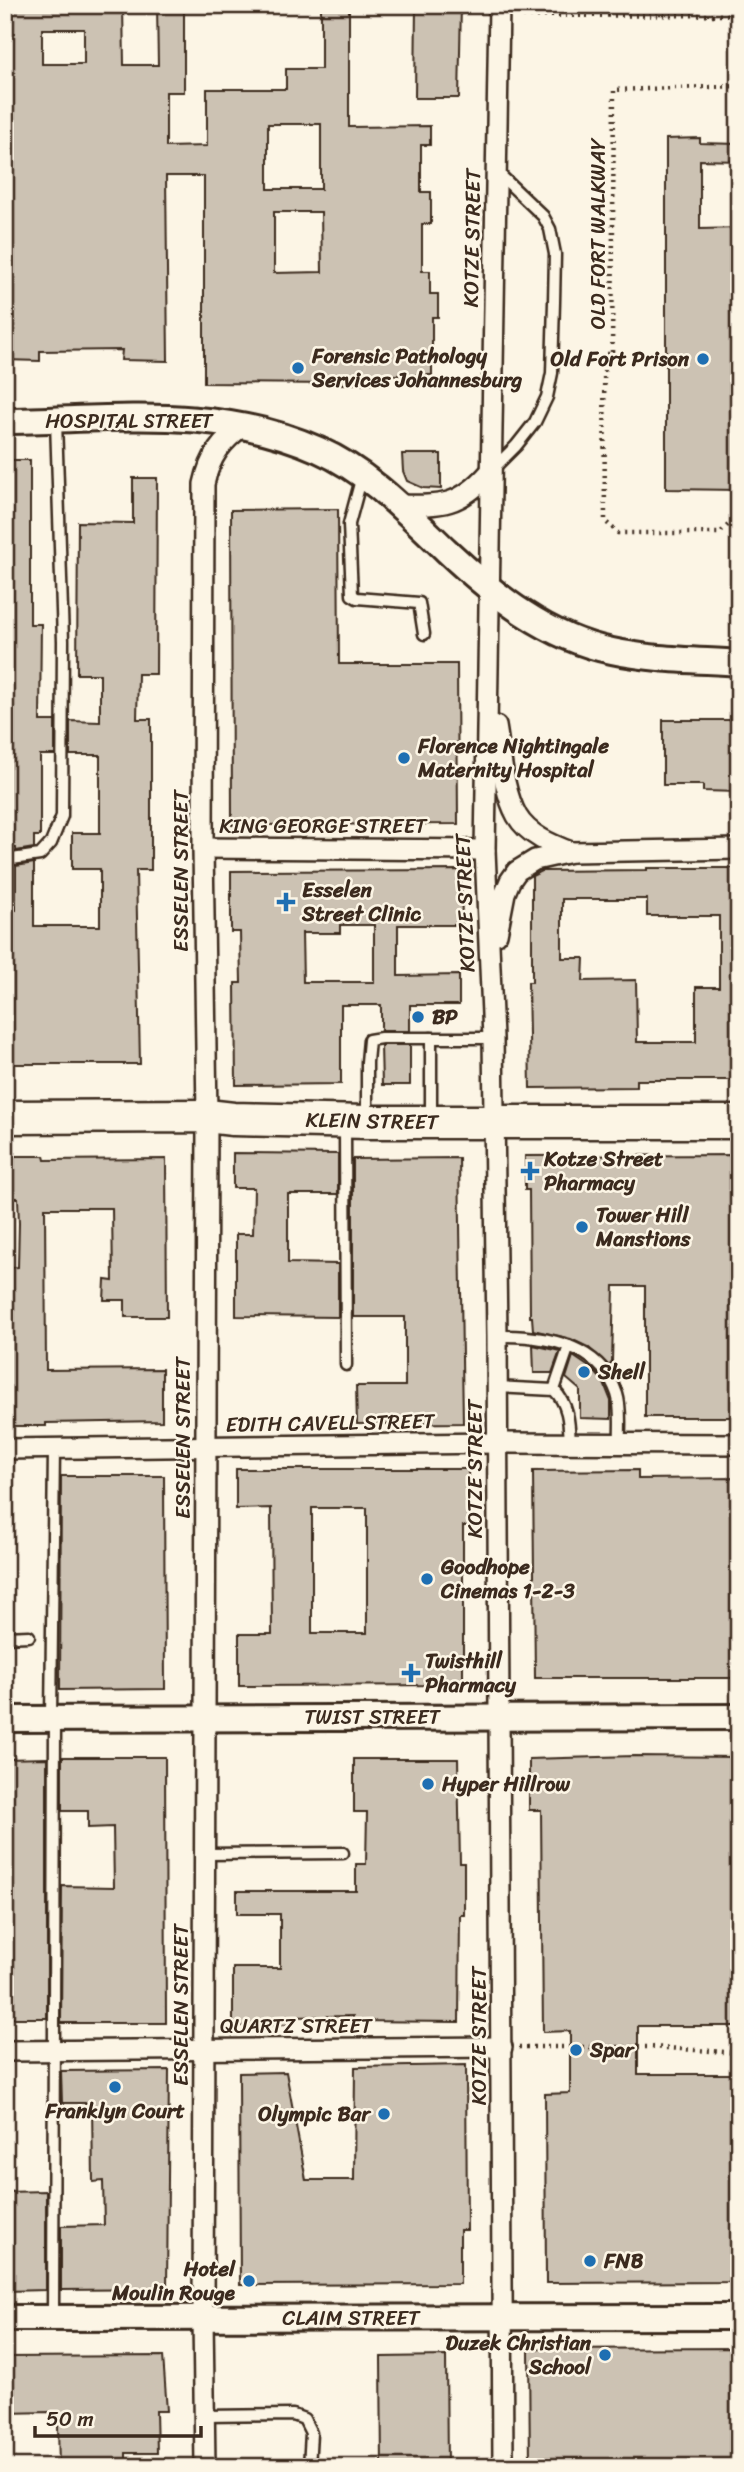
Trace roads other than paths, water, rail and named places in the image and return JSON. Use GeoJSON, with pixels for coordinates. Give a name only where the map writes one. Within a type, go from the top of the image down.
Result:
{"type":"FeatureCollection","features":[{"type":"Feature","properties":{"kind":"main road","name":"KLEIN STREET"},"geometry":{"type":"LineString","coordinates":[[5,1117],[207,1116],[233,1119],[431,1122],[739,1122]]}},
{"type":"Feature","properties":{"kind":"street","name":"KOTZE STREET"},"geometry":{"type":"LineString","coordinates":[[499,5],[485,850],[493,1038],[497,1336],[503,2467]]}},
{"type":"Feature","properties":{"kind":"street","name":"HOSPITAL STREET"},"geometry":{"type":"LineString","coordinates":[[5,421],[172,417],[267,430],[321,451],[363,476],[399,505],[491,591],[547,628],[575,641],[612,652],[739,663]]}},
{"type":"Feature","properties":{"kind":"street","name":"ESSELEN STREET"},"geometry":{"type":"LineString","coordinates":[[205,2467],[203,2318],[207,1116],[203,848],[204,484],[216,449],[244,425]]}},
{"type":"Feature","properties":{"kind":"street"},"geometry":{"type":"LineString","coordinates":[[399,505],[432,506],[456,501],[469,493],[490,472]]}},
{"type":"Feature","properties":{"kind":"street"},"geometry":{"type":"LineString","coordinates":[[489,680],[507,785],[518,818],[537,835],[571,852]]}},
{"type":"Feature","properties":{"kind":"street","name":"KING GEORGE STREET"},"geometry":{"type":"LineString","coordinates":[[203,848],[485,850]]}},
{"type":"Feature","properties":{"kind":"street"},"geometry":{"type":"LineString","coordinates":[[491,973],[505,893],[517,871],[535,860],[571,852],[739,849]]}},
{"type":"Feature","properties":{"kind":"street","name":"EDITH CAVELL STREET"},"geometry":{"type":"LineString","coordinates":[[5,1449],[497,1443],[739,1444]]}},
{"type":"Feature","properties":{"kind":"street","name":"TWIST STREET"},"geometry":{"type":"LineString","coordinates":[[5,1719],[739,1717]]}},
{"type":"Feature","properties":{"kind":"street","name":"QUARTZ STREET"},"geometry":{"type":"LineString","coordinates":[[5,2051],[502,2047]]}},
{"type":"Feature","properties":{"kind":"street","name":"CLAIM STREET"},"geometry":{"type":"LineString","coordinates":[[5,2318],[739,2317]]}},
{"type":"Feature","properties":{"kind":"lane"},"geometry":{"type":"LineString","coordinates":[[490,472],[535,422],[547,397],[552,373],[555,302],[555,254],[550,229],[533,205],[496,170]]}},
{"type":"Feature","properties":{"kind":"lane"},"geometry":{"type":"LineString","coordinates":[[5,860],[40,855],[51,843],[62,816],[63,641],[56,420]]}},
{"type":"Feature","properties":{"kind":"lane"},"geometry":{"type":"LineString","coordinates":[[363,476],[349,524],[352,595],[356,598],[419,603],[424,634]]}},
{"type":"Feature","properties":{"kind":"lane"},"geometry":{"type":"LineString","coordinates":[[431,1038],[431,1122]]}},
{"type":"Feature","properties":{"kind":"lane"},"geometry":{"type":"LineString","coordinates":[[345,1365],[356,1121],[369,1040],[493,1038]]}},
{"type":"Feature","properties":{"kind":"lane"},"geometry":{"type":"LineString","coordinates":[[497,1336],[530,1335],[559,1341],[594,1361],[608,1376],[618,1396],[620,1444]]}},
{"type":"Feature","properties":{"kind":"lane"},"geometry":{"type":"LineString","coordinates":[[554,1390],[569,1346]]}},
{"type":"Feature","properties":{"kind":"lane"},"geometry":{"type":"LineString","coordinates":[[497,1387],[554,1390],[562,1398],[569,1416],[570,1444]]}},
{"type":"Feature","properties":{"kind":"lane"},"geometry":{"type":"LineString","coordinates":[[53,2318],[54,1449]]}},
{"type":"Feature","properties":{"kind":"lane"},"geometry":{"type":"LineString","coordinates":[[5,1637],[29,1636]]}},
{"type":"Feature","properties":{"kind":"lane"},"geometry":{"type":"LineString","coordinates":[[205,1854],[343,1853]]}},
{"type":"Feature","properties":{"kind":"lane"},"geometry":{"type":"LineString","coordinates":[[205,2416],[293,2416],[304,2420],[311,2433],[309,2467]]}},
{"type":"Feature","properties":{"kind":"place","name":"Old Fort Prison"},"geometry":{"type":"Point","coordinates":[703,359]}},
{"type":"Feature","properties":{"kind":"place","name":"Forensic Pathology Services Johannesburg"},"geometry":{"type":"Point","coordinates":[298,368]}},
{"type":"Feature","properties":{"kind":"place","name":"Florence Nightingale Maternity Hospital"},"geometry":{"type":"Point","coordinates":[404,758]}},
{"type":"Feature","properties":{"kind":"place","name":"Esselen Street Clinic"},"geometry":{"type":"Point","coordinates":[286,902]}},
{"type":"Feature","properties":{"kind":"place","name":"BP"},"geometry":{"type":"Point","coordinates":[418,1017]}},
{"type":"Feature","properties":{"kind":"place","name":"Kotze Street Pharmacy"},"geometry":{"type":"Point","coordinates":[530,1171]}},
{"type":"Feature","properties":{"kind":"place","name":"Tower Hill Manstions"},"geometry":{"type":"Point","coordinates":[582,1227]}},
{"type":"Feature","properties":{"kind":"place","name":"Shell"},"geometry":{"type":"Point","coordinates":[584,1372]}},
{"type":"Feature","properties":{"kind":"place","name":"Goodhope Cinemas 1-2-3"},"geometry":{"type":"Point","coordinates":[427,1579]}},
{"type":"Feature","properties":{"kind":"place","name":"Twisthill Pharmacy"},"geometry":{"type":"Point","coordinates":[411,1673]}},
{"type":"Feature","properties":{"kind":"place","name":"Hyper Hillrow"},"geometry":{"type":"Point","coordinates":[428,1784]}},
{"type":"Feature","properties":{"kind":"place","name":"Spar"},"geometry":{"type":"Point","coordinates":[576,2050]}},
{"type":"Feature","properties":{"kind":"place","name":"Franklyn Court"},"geometry":{"type":"Point","coordinates":[115,2087]}},
{"type":"Feature","properties":{"kind":"place","name":"Olympic Bar"},"geometry":{"type":"Point","coordinates":[384,2114]}},
{"type":"Feature","properties":{"kind":"place","name":"FNB"},"geometry":{"type":"Point","coordinates":[590,2261]}},
{"type":"Feature","properties":{"kind":"place","name":"Hotel Moulin Rouge"},"geometry":{"type":"Point","coordinates":[249,2281]}},
{"type":"Feature","properties":{"kind":"place","name":"Duzek Christian School"},"geometry":{"type":"Point","coordinates":[605,2355]}}]}
